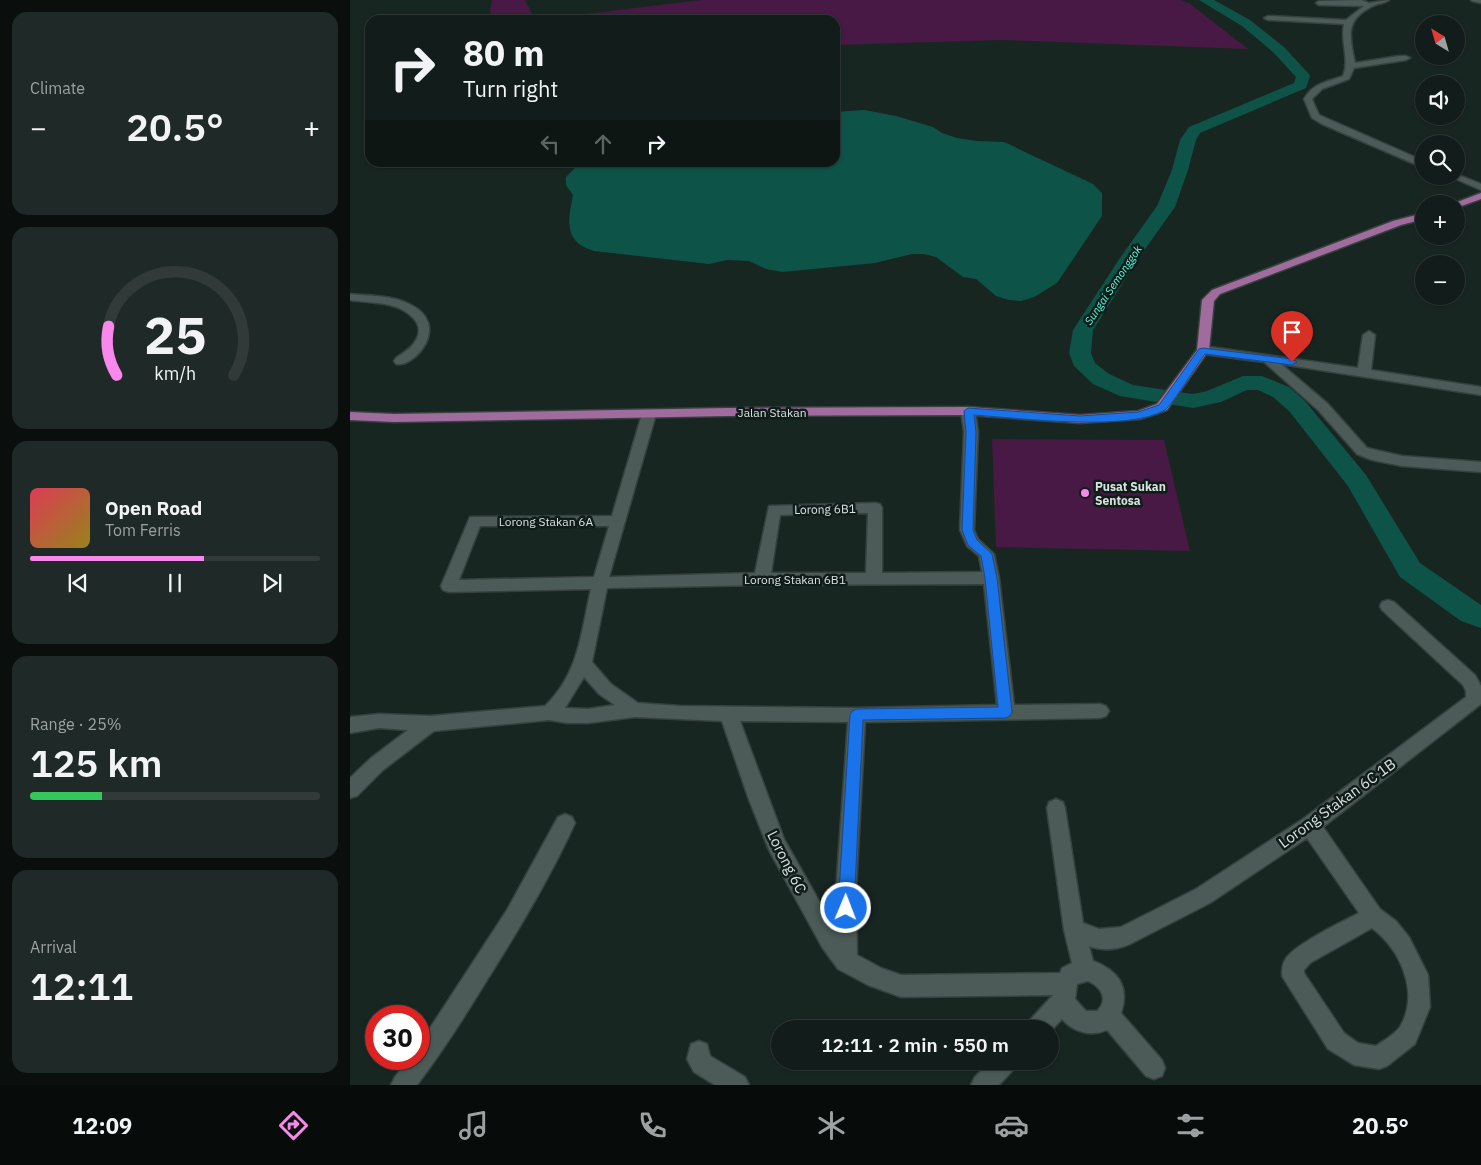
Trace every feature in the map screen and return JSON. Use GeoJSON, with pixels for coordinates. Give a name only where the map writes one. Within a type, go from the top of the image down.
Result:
{"type":"FeatureCollection","features":[{"type":"Feature","properties":{"kind":"main road"},"geometry":{"type":"LineString","coordinates":[[1465,202],[1481,196]]}},
{"type":"Feature","properties":{"kind":"main road"},"geometry":{"type":"LineString","coordinates":[[1203,350],[1208,300],[1216,292],[1397,223],[1415,218]]}},
{"type":"Feature","properties":{"kind":"main road","name":"Jalan Stakan"},"geometry":{"type":"LineString","coordinates":[[350,416],[394,418],[968,411],[1080,419],[1140,416],[1162,407],[1203,350]]}},
{"type":"Feature","properties":{"kind":"street"},"geometry":{"type":"LineString","coordinates":[[1386,0],[1369,5],[1348,22],[1346,32],[1351,66],[1346,77],[1323,84],[1310,94],[1308,99],[1315,116],[1352,135],[1415,161]]}},
{"type":"Feature","properties":{"kind":"street"},"geometry":{"type":"LineString","coordinates":[[1474,0],[1481,1]]}},
{"type":"Feature","properties":{"kind":"street"},"geometry":{"type":"LineString","coordinates":[[1319,2],[1361,2],[1369,5]]}},
{"type":"Feature","properties":{"kind":"street"},"geometry":{"type":"LineString","coordinates":[[1268,18],[1348,22]]}},
{"type":"Feature","properties":{"kind":"street"},"geometry":{"type":"LineString","coordinates":[[1351,66],[1370,65],[1385,59],[1406,58]]}},
{"type":"Feature","properties":{"kind":"street"},"geometry":{"type":"LineString","coordinates":[[1465,180],[1481,187]]}},
{"type":"Feature","properties":{"kind":"street"},"geometry":{"type":"LineString","coordinates":[[350,297],[391,302],[416,311],[425,327],[424,337],[417,348],[400,361]]}},
{"type":"Feature","properties":{"kind":"street"},"geometry":{"type":"LineString","coordinates":[[1364,373],[1369,335]]}},
{"type":"Feature","properties":{"kind":"street"},"geometry":{"type":"LineString","coordinates":[[1203,350],[1481,390]]}},
{"type":"Feature","properties":{"kind":"street"},"geometry":{"type":"LineString","coordinates":[[1269,360],[1324,407],[1362,451],[1369,455],[1481,467]]}},
{"type":"Feature","properties":{"kind":"street"},"geometry":{"type":"LineString","coordinates":[[968,411],[971,432],[967,530],[972,542],[986,554],[991,578],[1006,712]]}},
{"type":"Feature","properties":{"kind":"street"},"geometry":{"type":"LineString","coordinates":[[549,713],[561,703],[569,692],[583,664],[600,582],[649,414]]}},
{"type":"Feature","properties":{"kind":"street","name":"Lorong 6B1"},"geometry":{"type":"LineString","coordinates":[[762,579],[774,510],[875,508],[874,578]]}},
{"type":"Feature","properties":{"kind":"street","name":"Lorong Stakan 6B1"},"geometry":{"type":"LineString","coordinates":[[475,521],[449,586],[762,579],[991,578]]}},
{"type":"Feature","properties":{"kind":"street","name":"Lorong Stakan 6A"},"geometry":{"type":"LineString","coordinates":[[475,521],[618,521]]}},
{"type":"Feature","properties":{"kind":"street","name":"Lorong Stakan 6C 1B"},"geometry":{"type":"LineString","coordinates":[[1074,930],[1098,939],[1123,937],[1203,896],[1310,825],[1474,700],[1475,691],[1469,680],[1388,606]]}},
{"type":"Feature","properties":{"kind":"street"},"geometry":{"type":"LineString","coordinates":[[583,664],[605,689],[635,710]]}},
{"type":"Feature","properties":{"kind":"street"},"geometry":{"type":"LineString","coordinates":[[350,725],[379,721],[430,724],[549,713],[567,716],[588,716],[635,710],[680,713],[857,715],[1100,712]]}},
{"type":"Feature","properties":{"kind":"street","name":"Lorong 6C"},"geometry":{"type":"LineString","coordinates":[[728,713],[757,797],[776,844],[829,940],[846,960],[876,977],[901,986],[1064,993]]}},
{"type":"Feature","properties":{"kind":"street"},"geometry":{"type":"LineString","coordinates":[[846,960],[847,882],[857,715]]}},
{"type":"Feature","properties":{"kind":"street"},"geometry":{"type":"LineString","coordinates":[[350,790],[377,764],[430,724]]}},
{"type":"Feature","properties":{"kind":"street"},"geometry":{"type":"LineString","coordinates":[[1056,808],[1074,930],[1084,970]]}},
{"type":"Feature","properties":{"kind":"street"},"geometry":{"type":"LineString","coordinates":[[403,1085],[465,996],[522,908],[565,823]]}},
{"type":"Feature","properties":{"kind":"street"},"geometry":{"type":"LineString","coordinates":[[1310,825],[1374,916],[1389,928],[1402,944],[1417,975],[1419,1007],[1407,1036],[1379,1058],[1354,1054],[1336,1041],[1293,976],[1293,966],[1303,956],[1374,916]]}},
{"type":"Feature","properties":{"kind":"street"},"geometry":{"type":"LineString","coordinates":[[1044,1020],[1064,993],[1073,974],[1084,970],[1100,973],[1112,985],[1115,1002],[1109,1016],[1097,1023],[1084,1022],[1072,1014],[1064,993]]}},
{"type":"Feature","properties":{"kind":"street"},"geometry":{"type":"LineString","coordinates":[[1109,1016],[1154,1068]]}},
{"type":"Feature","properties":{"kind":"street"},"geometry":{"type":"LineString","coordinates":[[699,1052],[698,1059],[702,1064],[737,1085]]}},
{"type":"Feature","properties":{"kind":"street"},"geometry":{"type":"LineString","coordinates":[[983,1085],[997,1070]]}},
{"type":"Feature","properties":{"kind":"shaded area"},"geometry":{"type":"Polygon","coordinates":[[[492,0],[525,0],[532,15],[490,15],[492,0]]]}},
{"type":"Feature","properties":{"kind":"shaded area"},"geometry":{"type":"Polygon","coordinates":[[[701,0],[1181,0],[1189,3],[1248,49],[1002,40],[840,45],[840,15],[577,15],[701,0]]]}},
{"type":"Feature","properties":{"kind":"shaded area"},"geometry":{"type":"Polygon","coordinates":[[[864,110],[896,116],[933,127],[942,133],[957,138],[1004,142],[1093,184],[1102,193],[1102,216],[1057,283],[1034,297],[1021,301],[996,296],[976,279],[963,277],[936,257],[924,254],[912,254],[875,263],[782,272],[766,269],[749,261],[727,260],[709,264],[594,251],[579,244],[571,233],[569,221],[573,195],[566,185],[566,177],[576,167],[840,167],[840,112],[864,110]]]}},
{"type":"Feature","properties":{"kind":"shaded area","name":"Pusat Sukan Sentosa"},"geometry":{"type":"Polygon","coordinates":[[[992,439],[1164,440],[1190,551],[996,547],[992,439]]]}},
{"type":"Feature","properties":{"kind":"waterway","name":"Sungai Semonggok"},"geometry":{"type":"LineString","coordinates":[[1205,0],[1246,23],[1279,50],[1303,76],[1301,85],[1194,130],[1188,140],[1180,170],[1166,207],[1129,258],[1083,330],[1080,353],[1085,366],[1101,379],[1128,391],[1193,401],[1213,397],[1243,383],[1262,383],[1281,392],[1297,406],[1357,481],[1410,570],[1471,613],[1481,617]]}},
{"type":"Feature","properties":{"kind":"place","name":"Pusat Sukan Sentosa"},"geometry":{"type":"Point","coordinates":[1085,493]}},
{"type":"Feature","properties":{"kind":"route"},"geometry":{"type":"LineString","coordinates":[[846,908],[849,828],[857,715],[1006,712],[991,578],[986,554],[972,542],[967,530],[971,432],[968,411],[1080,419],[1140,416],[1162,407],[1203,350],[1292,362]]}}]}
